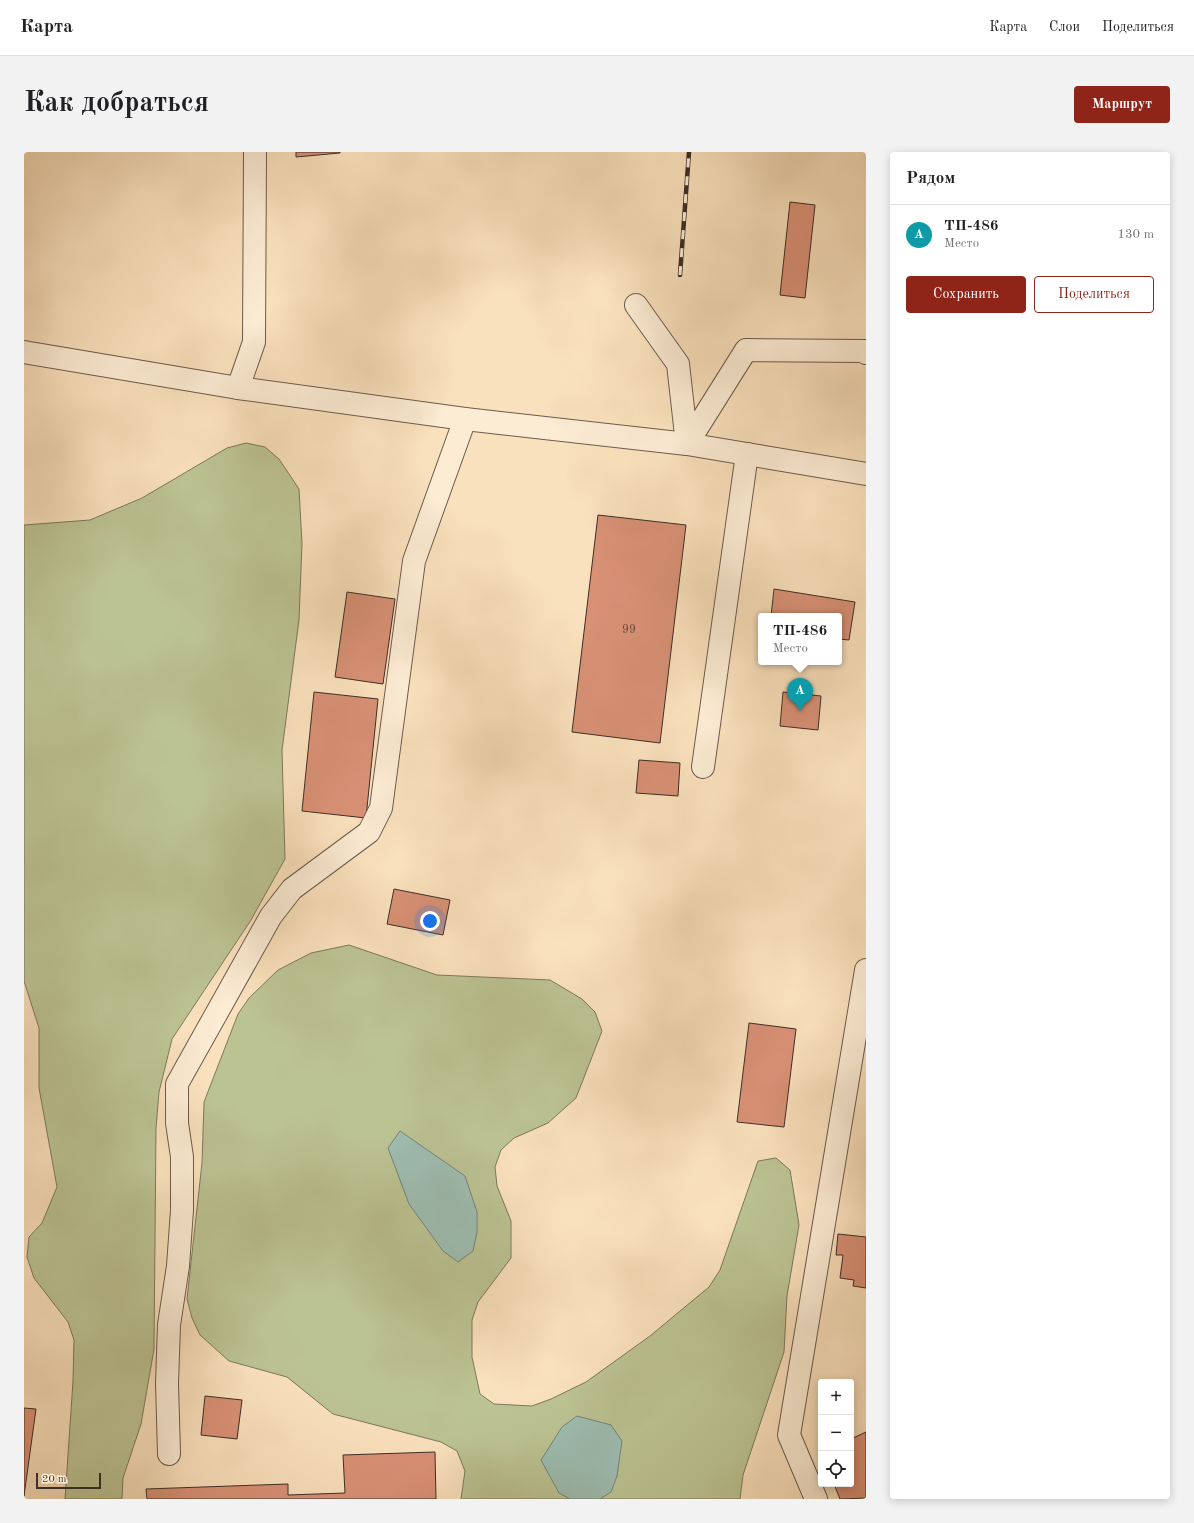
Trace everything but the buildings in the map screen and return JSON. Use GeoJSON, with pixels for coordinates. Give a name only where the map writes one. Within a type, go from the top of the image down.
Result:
{"type":"FeatureCollection","features":[{"type":"Feature","properties":{"kind":"street"},"geometry":{"type":"LineString","coordinates":[[238,388],[254,342],[255,152]]}},
{"type":"Feature","properties":{"kind":"street"},"geometry":{"type":"LineString","coordinates":[[636,305],[678,364],[687,444]]}},
{"type":"Feature","properties":{"kind":"street"},"geometry":{"type":"LineString","coordinates":[[687,444],[746,350],[865,351],[866,353]]}},
{"type":"Feature","properties":{"kind":"street"},"geometry":{"type":"LineString","coordinates":[[24,352],[238,388],[466,419],[687,444],[866,474]]}},
{"type":"Feature","properties":{"kind":"street"},"geometry":{"type":"LineString","coordinates":[[169,1454],[167,1383],[169,1325],[178,1266],[182,1210],[182,1158],[177,1123],[177,1084],[270,916],[292,888],[369,832],[381,808],[414,561],[466,419]]}},
{"type":"Feature","properties":{"kind":"street"},"geometry":{"type":"LineString","coordinates":[[703,767],[747,454]]}},
{"type":"Feature","properties":{"kind":"street"},"geometry":{"type":"LineString","coordinates":[[816,1499],[789,1436],[866,970]]}},
{"type":"Feature","properties":{"kind":"green space"},"geometry":{"type":"Polygon","coordinates":[[[246,443],[265,447],[279,459],[299,489],[302,544],[299,620],[282,750],[285,859],[251,920],[172,1039],[159,1092],[156,1128],[154,1349],[141,1424],[123,1478],[122,1499],[65,1499],[73,1381],[74,1340],[68,1322],[34,1278],[27,1257],[29,1237],[42,1223],[57,1187],[39,1088],[39,1028],[24,981],[24,525],[90,520],[142,498],[227,448],[246,443]]]}},
{"type":"Feature","properties":{"kind":"green space"},"geometry":{"type":"Polygon","coordinates":[[[349,945],[437,975],[550,980],[582,999],[595,1012],[602,1031],[576,1098],[548,1123],[514,1138],[501,1150],[495,1167],[497,1186],[511,1221],[511,1258],[478,1302],[472,1320],[472,1357],[480,1394],[494,1404],[532,1406],[551,1399],[586,1382],[650,1336],[709,1287],[720,1270],[758,1161],[776,1158],[790,1170],[799,1225],[787,1296],[784,1352],[743,1475],[740,1499],[461,1499],[465,1471],[457,1451],[441,1442],[333,1414],[287,1377],[229,1361],[200,1335],[192,1318],[187,1299],[202,1163],[204,1102],[238,1014],[249,998],[278,970],[311,953],[349,945]]]}},
{"type":"Feature","properties":{"kind":"shaded area"},"geometry":{"type":"Polygon","coordinates":[[[400,1131],[465,1176],[477,1212],[477,1232],[473,1251],[458,1262],[443,1251],[409,1204],[388,1148],[400,1131]]]}},
{"type":"Feature","properties":{"kind":"shaded area"},"geometry":{"type":"Polygon","coordinates":[[[577,1416],[611,1425],[622,1441],[617,1476],[611,1492],[600,1499],[570,1499],[559,1493],[541,1460],[562,1427],[577,1416]]]}},
{"type":"Feature","properties":{"kind":"railway"},"geometry":{"type":"LineString","coordinates":[[680,275],[689,152]]}},
{"type":"Feature","properties":{"kind":"place","name":"ТП-486"},"geometry":{"type":"Point","coordinates":[800,711]}}]}
